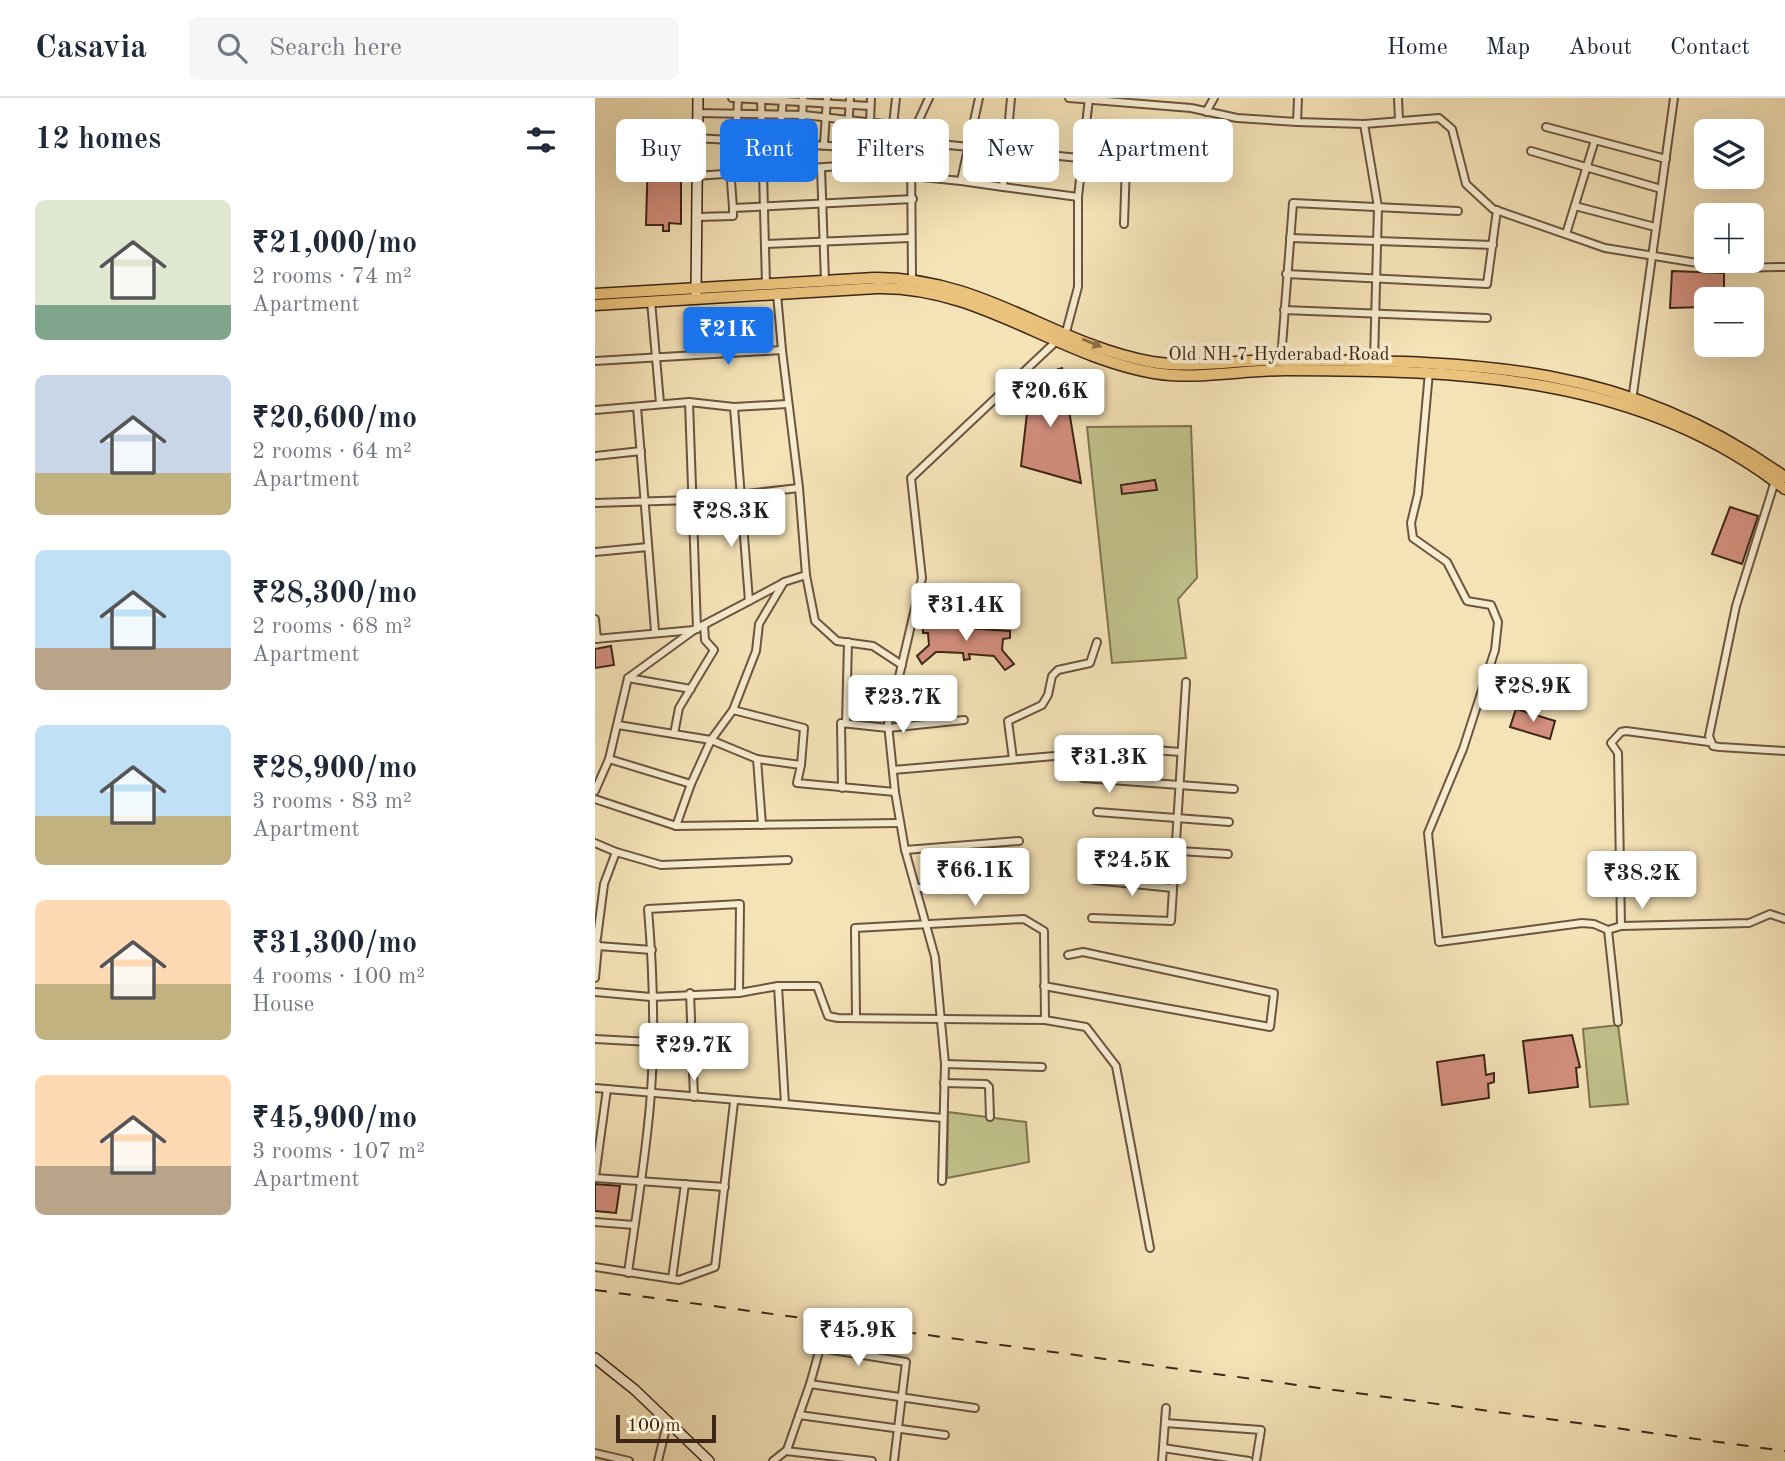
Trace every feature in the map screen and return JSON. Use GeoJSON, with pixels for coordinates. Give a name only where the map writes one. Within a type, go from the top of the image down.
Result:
{"type":"FeatureCollection","features":[{"type":"Feature","properties":{"kind":"main road"},"geometry":{"type":"LineString","coordinates":[[697,119],[698,98]]}},
{"type":"Feature","properties":{"kind":"main road"},"geometry":{"type":"LineString","coordinates":[[695,182],[696,293]]}},
{"type":"Feature","properties":{"kind":"main road","name":"Old NH 7 Hyderabad Road"},"geometry":{"type":"LineString","coordinates":[[595,304],[651,300],[766,284],[912,279],[957,288],[1118,364],[1170,375],[1276,370],[1429,372],[1535,382],[1632,401]]}},
{"type":"Feature","properties":{"kind":"main road","name":"Old NH 7 Hyderabad Road"},"geometry":{"type":"LineString","coordinates":[[595,293],[777,294],[918,289],[967,301],[1062,337],[1153,362],[1177,364],[1281,359],[1506,368],[1576,380],[1716,433],[1780,479],[1785,489]]}},
{"type":"Feature","properties":{"kind":"main road"},"geometry":{"type":"LineString","coordinates":[[595,1359],[668,1420],[709,1461]]}},
{"type":"Feature","properties":{"kind":"street"},"geometry":{"type":"LineString","coordinates":[[732,98],[850,102],[870,106]]}},
{"type":"Feature","properties":{"kind":"street"},"geometry":{"type":"LineString","coordinates":[[737,119],[738,98]]}},
{"type":"Feature","properties":{"kind":"street"},"geometry":{"type":"LineString","coordinates":[[870,119],[871,98]]}},
{"type":"Feature","properties":{"kind":"street"},"geometry":{"type":"LineString","coordinates":[[894,119],[896,98]]}},
{"type":"Feature","properties":{"kind":"street"},"geometry":{"type":"LineString","coordinates":[[919,119],[929,98]]}},
{"type":"Feature","properties":{"kind":"street"},"geometry":{"type":"LineString","coordinates":[[974,119],[979,98]]}},
{"type":"Feature","properties":{"kind":"street"},"geometry":{"type":"LineString","coordinates":[[1009,119],[1011,98]]}},
{"type":"Feature","properties":{"kind":"street"},"geometry":{"type":"LineString","coordinates":[[1069,98],[1191,108],[1297,122],[1364,124],[1439,118],[1452,129],[1466,184],[1497,210],[1605,248],[1650,257],[1728,268],[1785,267]]}},
{"type":"Feature","properties":{"kind":"street"},"geometry":{"type":"LineString","coordinates":[[1191,98],[1191,108]]}},
{"type":"Feature","properties":{"kind":"street"},"geometry":{"type":"LineString","coordinates":[[1206,112],[1215,98]]}},
{"type":"Feature","properties":{"kind":"street"},"geometry":{"type":"LineString","coordinates":[[1297,122],[1299,98]]}},
{"type":"Feature","properties":{"kind":"street"},"geometry":{"type":"LineString","coordinates":[[1398,98],[1399,120]]}},
{"type":"Feature","properties":{"kind":"street"},"geometry":{"type":"LineString","coordinates":[[1632,401],[1674,98]]}},
{"type":"Feature","properties":{"kind":"street"},"geometry":{"type":"LineString","coordinates":[[760,116],[761,99]]}},
{"type":"Feature","properties":{"kind":"street"},"geometry":{"type":"LineString","coordinates":[[1087,119],[1089,99]]}},
{"type":"Feature","properties":{"kind":"street"},"geometry":{"type":"LineString","coordinates":[[780,117],[783,100]]}},
{"type":"Feature","properties":{"kind":"street"},"geometry":{"type":"LineString","coordinates":[[803,100],[804,119]]}},
{"type":"Feature","properties":{"kind":"street"},"geometry":{"type":"LineString","coordinates":[[824,144],[826,101]]}},
{"type":"Feature","properties":{"kind":"street"},"geometry":{"type":"LineString","coordinates":[[697,113],[780,117],[804,115],[832,120]]}},
{"type":"Feature","properties":{"kind":"street"},"geometry":{"type":"LineString","coordinates":[[1364,124],[1378,207],[1374,361]]}},
{"type":"Feature","properties":{"kind":"street"},"geometry":{"type":"LineString","coordinates":[[1546,127],[1666,159]]}},
{"type":"Feature","properties":{"kind":"street"},"geometry":{"type":"LineString","coordinates":[[1566,234],[1595,140]]}},
{"type":"Feature","properties":{"kind":"street"},"geometry":{"type":"LineString","coordinates":[[818,144],[832,145]]}},
{"type":"Feature","properties":{"kind":"street"},"geometry":{"type":"LineString","coordinates":[[1531,151],[1661,189]]}},
{"type":"Feature","properties":{"kind":"street"},"geometry":{"type":"LineString","coordinates":[[818,168],[832,167]]}},
{"type":"Feature","properties":{"kind":"street"},"geometry":{"type":"LineString","coordinates":[[821,168],[825,281]]}},
{"type":"Feature","properties":{"kind":"street"},"geometry":{"type":"LineString","coordinates":[[961,181],[963,172]]}},
{"type":"Feature","properties":{"kind":"street"},"geometry":{"type":"LineString","coordinates":[[949,180],[1078,197]]}},
{"type":"Feature","properties":{"kind":"street"},"geometry":{"type":"LineString","coordinates":[[694,217],[733,216],[731,182]]}},
{"type":"Feature","properties":{"kind":"street"},"geometry":{"type":"LineString","coordinates":[[763,182],[766,284]]}},
{"type":"Feature","properties":{"kind":"street"},"geometry":{"type":"LineString","coordinates":[[912,182],[910,238],[912,279]]}},
{"type":"Feature","properties":{"kind":"street"},"geometry":{"type":"LineString","coordinates":[[1003,182],[1003,187]]}},
{"type":"Feature","properties":{"kind":"street"},"geometry":{"type":"LineString","coordinates":[[942,1181],[945,1064],[935,957],[918,888],[905,850],[888,729],[922,578],[911,478],[1062,337],[1078,287],[1080,182]]}},
{"type":"Feature","properties":{"kind":"street"},"geometry":{"type":"LineString","coordinates":[[1124,224],[1125,182]]}},
{"type":"Feature","properties":{"kind":"street"},"geometry":{"type":"LineString","coordinates":[[733,208],[913,199]]}},
{"type":"Feature","properties":{"kind":"street"},"geometry":{"type":"LineString","coordinates":[[1281,359],[1293,203],[1458,211]]}},
{"type":"Feature","properties":{"kind":"street"},"geometry":{"type":"LineString","coordinates":[[1575,206],[1655,228]]}},
{"type":"Feature","properties":{"kind":"street"},"geometry":{"type":"LineString","coordinates":[[1286,274],[1487,284],[1497,210]]}},
{"type":"Feature","properties":{"kind":"street"},"geometry":{"type":"LineString","coordinates":[[766,244],[910,238]]}},
{"type":"Feature","properties":{"kind":"street"},"geometry":{"type":"LineString","coordinates":[[1290,238],[1493,245]]}},
{"type":"Feature","properties":{"kind":"street"},"geometry":{"type":"LineString","coordinates":[[777,294],[806,575],[815,621],[837,642],[873,646],[902,665]]}},
{"type":"Feature","properties":{"kind":"street"},"geometry":{"type":"LineString","coordinates":[[651,300],[660,403]]}},
{"type":"Feature","properties":{"kind":"street"},"geometry":{"type":"LineString","coordinates":[[1284,310],[1487,318]]}},
{"type":"Feature","properties":{"kind":"street"},"geometry":{"type":"LineString","coordinates":[[595,361],[782,349]]}},
{"type":"Feature","properties":{"kind":"street"},"geometry":{"type":"LineString","coordinates":[[1429,372],[1418,494],[1411,523],[1413,538],[1447,562],[1467,601],[1492,605],[1499,635],[1463,748],[1428,833],[1440,943],[1582,923],[1594,923],[1608,930],[1621,926],[1749,923],[1770,914],[1785,919]]}},
{"type":"Feature","properties":{"kind":"street"},"geometry":{"type":"LineString","coordinates":[[595,410],[689,402],[734,407],[787,404]]}},
{"type":"Feature","properties":{"kind":"street"},"geometry":{"type":"LineString","coordinates":[[674,734],[679,708],[714,650],[698,628],[689,402]]}},
{"type":"Feature","properties":{"kind":"street"},"geometry":{"type":"LineString","coordinates":[[638,407],[655,631]]}},
{"type":"Feature","properties":{"kind":"street"},"geometry":{"type":"LineString","coordinates":[[734,407],[749,601]]}},
{"type":"Feature","properties":{"kind":"street"},"geometry":{"type":"LineString","coordinates":[[595,456],[641,451]]}},
{"type":"Feature","properties":{"kind":"street"},"geometry":{"type":"LineString","coordinates":[[1709,742],[1736,606],[1780,479]]}},
{"type":"Feature","properties":{"kind":"street"},"geometry":{"type":"LineString","coordinates":[[595,503],[692,500],[799,488]]}},
{"type":"Feature","properties":{"kind":"street"},"geometry":{"type":"LineString","coordinates":[[595,551],[648,547]]}},
{"type":"Feature","properties":{"kind":"street"},"geometry":{"type":"LineString","coordinates":[[595,791],[609,759],[628,678],[698,628],[784,582],[806,575]]}},
{"type":"Feature","properties":{"kind":"street"},"geometry":{"type":"LineString","coordinates":[[676,826],[711,740],[733,710],[756,650],[759,624],[784,582]]}},
{"type":"Feature","properties":{"kind":"street"},"geometry":{"type":"LineString","coordinates":[[595,619],[596,639],[698,628]]}},
{"type":"Feature","properties":{"kind":"street"},"geometry":{"type":"LineString","coordinates":[[846,723],[848,642]]}},
{"type":"Feature","properties":{"kind":"street"},"geometry":{"type":"LineString","coordinates":[[1013,759],[1009,721],[1042,705],[1048,695],[1052,676],[1058,670],[1090,663],[1097,642]]}},
{"type":"Feature","properties":{"kind":"street"},"geometry":{"type":"LineString","coordinates":[[628,678],[691,689]]}},
{"type":"Feature","properties":{"kind":"street"},"geometry":{"type":"LineString","coordinates":[[1092,918],[1171,921],[1186,682]]}},
{"type":"Feature","properties":{"kind":"street"},"geometry":{"type":"LineString","coordinates":[[733,710],[804,728],[797,783],[895,792]]}},
{"type":"Feature","properties":{"kind":"street"},"geometry":{"type":"LineString","coordinates":[[842,788],[841,723],[888,729],[964,720]]}},
{"type":"Feature","properties":{"kind":"street"},"geometry":{"type":"LineString","coordinates":[[618,725],[711,740],[757,759],[801,765]]}},
{"type":"Feature","properties":{"kind":"street"},"geometry":{"type":"LineString","coordinates":[[1621,926],[1618,753],[1611,743],[1621,732],[1709,742],[1720,747],[1785,751]]}},
{"type":"Feature","properties":{"kind":"street"},"geometry":{"type":"LineString","coordinates":[[893,769],[1078,754],[1085,748],[1096,746],[1181,751]]}},
{"type":"Feature","properties":{"kind":"street"},"geometry":{"type":"LineString","coordinates":[[1078,754],[1083,778],[1234,789]]}},
{"type":"Feature","properties":{"kind":"street"},"geometry":{"type":"LineString","coordinates":[[609,759],[691,784]]}},
{"type":"Feature","properties":{"kind":"street"},"geometry":{"type":"LineString","coordinates":[[757,759],[762,825]]}},
{"type":"Feature","properties":{"kind":"street"},"geometry":{"type":"LineString","coordinates":[[595,799],[676,826],[900,824]]}},
{"type":"Feature","properties":{"kind":"street"},"geometry":{"type":"LineString","coordinates":[[1097,813],[1229,822]]}},
{"type":"Feature","properties":{"kind":"street"},"geometry":{"type":"LineString","coordinates":[[905,850],[1019,841]]}},
{"type":"Feature","properties":{"kind":"street"},"geometry":{"type":"LineString","coordinates":[[595,844],[661,865],[788,860]]}},
{"type":"Feature","properties":{"kind":"street"},"geometry":{"type":"LineString","coordinates":[[1098,846],[1228,854]]}},
{"type":"Feature","properties":{"kind":"street"},"geometry":{"type":"LineString","coordinates":[[595,978],[604,884],[616,852]]}},
{"type":"Feature","properties":{"kind":"street"},"geometry":{"type":"LineString","coordinates":[[918,888],[1023,880]]}},
{"type":"Feature","properties":{"kind":"street"},"geometry":{"type":"LineString","coordinates":[[1094,880],[1174,888]]}},
{"type":"Feature","properties":{"kind":"street"},"geometry":{"type":"LineString","coordinates":[[595,883],[604,884]]}},
{"type":"Feature","properties":{"kind":"street"},"geometry":{"type":"LineString","coordinates":[[628,1273],[651,1091],[652,950],[648,909],[740,904],[739,993]]}},
{"type":"Feature","properties":{"kind":"street"},"geometry":{"type":"LineString","coordinates":[[856,1016],[855,928],[1024,919],[1044,931],[1045,1020]]}},
{"type":"Feature","properties":{"kind":"street"},"geometry":{"type":"LineString","coordinates":[[1608,930],[1618,1022]]}},
{"type":"Feature","properties":{"kind":"street"},"geometry":{"type":"LineString","coordinates":[[597,940],[652,950]]}},
{"type":"Feature","properties":{"kind":"street"},"geometry":{"type":"LineString","coordinates":[[1045,986],[1270,1027],[1274,993],[1083,952],[1068,955]]}},
{"type":"Feature","properties":{"kind":"street"},"geometry":{"type":"LineString","coordinates":[[778,986],[785,1104]]}},
{"type":"Feature","properties":{"kind":"street"},"geometry":{"type":"LineString","coordinates":[[595,992],[651,997],[691,993],[739,993],[778,986],[817,986],[828,1016],[941,1021],[1045,1020],[1086,1027],[1117,1066],[1150,1248]]}},
{"type":"Feature","properties":{"kind":"street"},"geometry":{"type":"LineString","coordinates":[[691,993],[694,1097]]}},
{"type":"Feature","properties":{"kind":"street"},"geometry":{"type":"LineString","coordinates":[[595,1039],[651,1042]]}},
{"type":"Feature","properties":{"kind":"street"},"geometry":{"type":"LineString","coordinates":[[945,1064],[1042,1067]]}},
{"type":"Feature","properties":{"kind":"street"},"geometry":{"type":"LineString","coordinates":[[944,1083],[986,1084],[989,1087],[990,1118]]}},
{"type":"Feature","properties":{"kind":"street"},"geometry":{"type":"LineString","coordinates":[[595,1088],[943,1118]]}},
{"type":"Feature","properties":{"kind":"street"},"geometry":{"type":"LineString","coordinates":[[607,1088],[595,1178],[725,1187]]}},
{"type":"Feature","properties":{"kind":"street"},"geometry":{"type":"LineString","coordinates":[[595,1267],[679,1280],[715,1267],[734,1102]]}},
{"type":"Feature","properties":{"kind":"street"},"geometry":{"type":"LineString","coordinates":[[672,1279],[685,1184]]}},
{"type":"Feature","properties":{"kind":"street"},"geometry":{"type":"LineString","coordinates":[[595,1222],[634,1224]]}},
{"type":"Feature","properties":{"kind":"street"},"geometry":{"type":"LineString","coordinates":[[773,1461],[786,1451],[820,1348],[906,1362],[894,1461]]}},
{"type":"Feature","properties":{"kind":"street"},"geometry":{"type":"LineString","coordinates":[[810,1384],[902,1395],[975,1408]]}},
{"type":"Feature","properties":{"kind":"street"},"geometry":{"type":"LineString","coordinates":[[1162,1461],[1166,1408]]}},
{"type":"Feature","properties":{"kind":"street"},"geometry":{"type":"LineString","coordinates":[[799,1415],[945,1435]]}},
{"type":"Feature","properties":{"kind":"street"},"geometry":{"type":"LineString","coordinates":[[659,1461],[668,1420]]}},
{"type":"Feature","properties":{"kind":"street"},"geometry":{"type":"LineString","coordinates":[[1165,1423],[1261,1430],[1256,1461]]}},
{"type":"Feature","properties":{"kind":"street"},"geometry":{"type":"LineString","coordinates":[[1163,1448],[1249,1461]]}},
{"type":"Feature","properties":{"kind":"street"},"geometry":{"type":"LineString","coordinates":[[786,1451],[872,1461]]}},
{"type":"Feature","properties":{"kind":"street"},"geometry":{"type":"LineString","coordinates":[[595,1453],[629,1461]]}},
{"type":"Feature","properties":{"kind":"green space"},"geometry":{"type":"Polygon","coordinates":[[[1191,426],[1197,578],[1178,599],[1186,658],[1112,663],[1087,427],[1191,426]]]}},
{"type":"Feature","properties":{"kind":"green space"},"geometry":{"type":"Polygon","coordinates":[[[1618,1025],[1628,1104],[1590,1107],[1583,1029],[1618,1025]]]}},
{"type":"Feature","properties":{"kind":"green space"},"geometry":{"type":"Polygon","coordinates":[[[948,1112],[1026,1122],[1029,1162],[947,1178],[948,1112]]]}},
{"type":"Feature","properties":{"kind":"building"},"geometry":{"type":"Polygon","coordinates":[[[647,182],[681,182],[681,224],[669,223],[669,231],[663,231],[663,225],[646,225],[647,182]]]}},
{"type":"Feature","properties":{"kind":"building"},"geometry":{"type":"Polygon","coordinates":[[[1672,271],[1724,273],[1724,287],[1694,287],[1694,307],[1670,308],[1672,271]]]}},
{"type":"Feature","properties":{"kind":"building"},"geometry":{"type":"Polygon","coordinates":[[[1062,368],[1081,483],[1021,466],[1031,378],[1062,368]]]}},
{"type":"Feature","properties":{"kind":"building"},"geometry":{"type":"Polygon","coordinates":[[[1155,480],[1157,490],[1122,494],[1121,485],[1155,480]]]}},
{"type":"Feature","properties":{"kind":"building"},"geometry":{"type":"Polygon","coordinates":[[[1730,507],[1758,516],[1742,564],[1712,554],[1730,507]]]}},
{"type":"Feature","properties":{"kind":"building"},"geometry":{"type":"Polygon","coordinates":[[[923,625],[1010,631],[1010,638],[1003,639],[1002,650],[1014,664],[1005,670],[994,656],[969,654],[970,659],[964,660],[963,653],[936,652],[922,664],[917,656],[929,645],[928,633],[923,633],[923,625]]]}},
{"type":"Feature","properties":{"kind":"building"},"geometry":{"type":"Polygon","coordinates":[[[611,646],[614,665],[595,668],[595,649],[611,646]]]}},
{"type":"Feature","properties":{"kind":"building"},"geometry":{"type":"Polygon","coordinates":[[[1516,709],[1555,721],[1550,739],[1510,727],[1516,709]]]}},
{"type":"Feature","properties":{"kind":"building"},"geometry":{"type":"Polygon","coordinates":[[[1572,1035],[1580,1067],[1576,1068],[1578,1087],[1529,1093],[1523,1041],[1572,1035]]]}},
{"type":"Feature","properties":{"kind":"building"},"geometry":{"type":"Polygon","coordinates":[[[1484,1055],[1486,1075],[1494,1073],[1494,1082],[1488,1084],[1489,1098],[1442,1105],[1437,1062],[1484,1055]]]}},
{"type":"Feature","properties":{"kind":"building"},"geometry":{"type":"Polygon","coordinates":[[[595,1184],[620,1186],[616,1213],[595,1211],[595,1184]]]}},
{"type":"Feature","properties":{"kind":"railway"},"geometry":{"type":"LineString","coordinates":[[595,1290],[1785,1451]]}}]}
